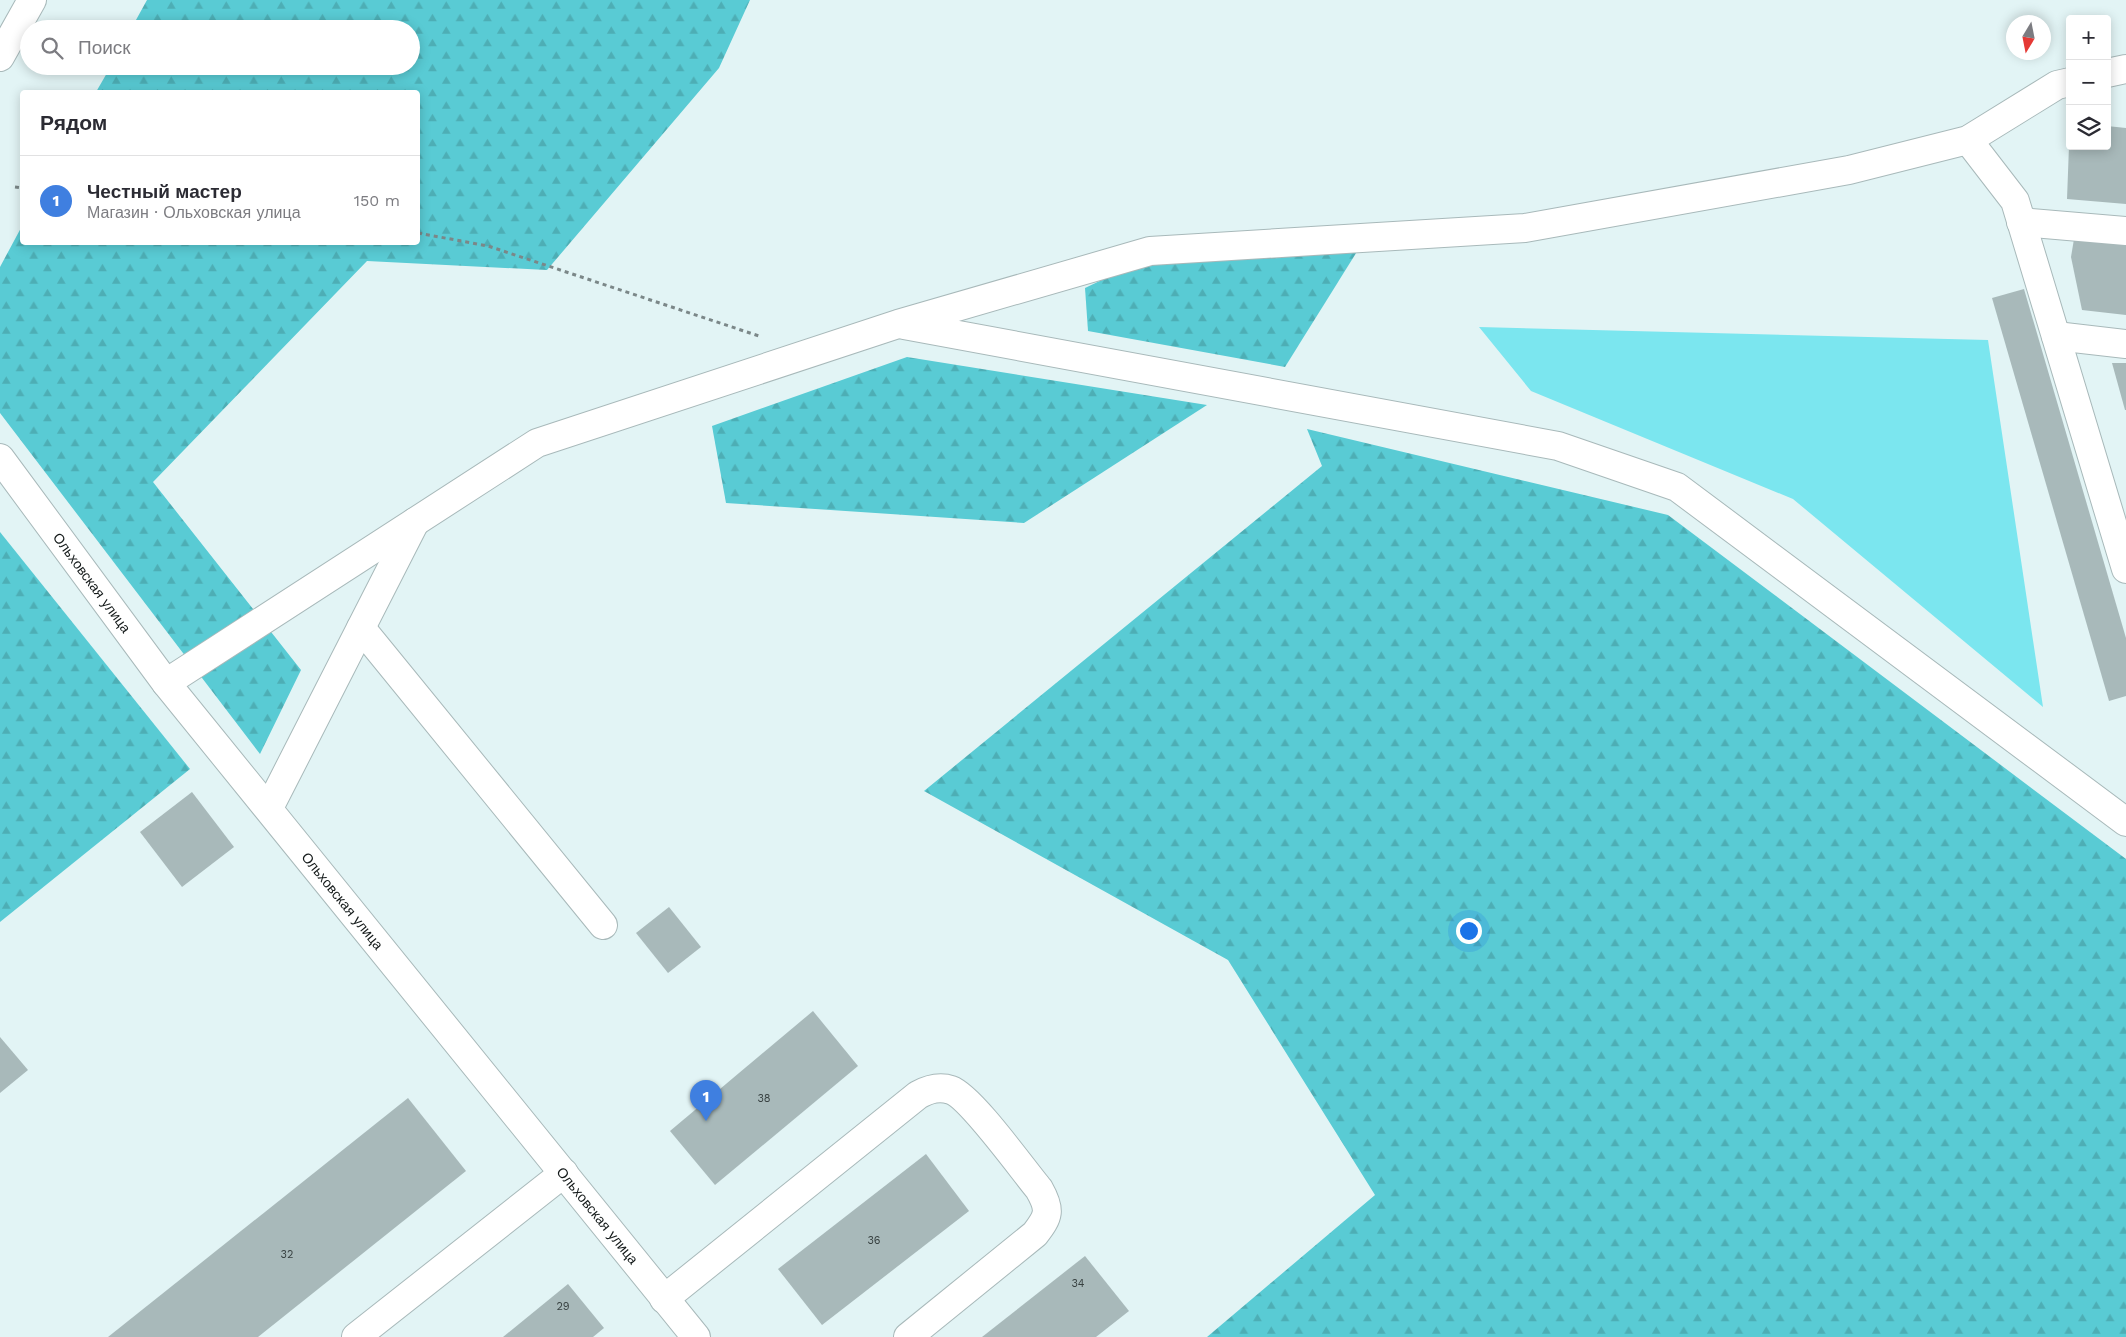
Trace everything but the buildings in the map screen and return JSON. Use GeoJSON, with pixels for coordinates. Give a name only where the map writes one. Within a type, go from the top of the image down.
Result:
{"type":"FeatureCollection","features":[{"type":"Feature","properties":{"kind":"street"},"geometry":{"type":"LineString","coordinates":[[21,20],[32,0]]}},
{"type":"Feature","properties":{"kind":"street"},"geometry":{"type":"LineString","coordinates":[[0,57],[20,21]]}},
{"type":"Feature","properties":{"kind":"street"},"geometry":{"type":"LineString","coordinates":[[2111,72],[2126,69]]}},
{"type":"Feature","properties":{"kind":"street"},"geometry":{"type":"LineString","coordinates":[[166,683],[537,443],[898,324],[1150,251],[1525,228],[1849,170],[1968,140],[2057,85],[2066,83]]}},
{"type":"Feature","properties":{"kind":"street"},"geometry":{"type":"LineString","coordinates":[[1968,140],[2015,201],[2126,569]]}},
{"type":"Feature","properties":{"kind":"street"},"geometry":{"type":"LineString","coordinates":[[2021,222],[2126,231]]}},
{"type":"Feature","properties":{"kind":"street"},"geometry":{"type":"LineString","coordinates":[[898,324],[1558,446],[1677,487],[2126,822]]}},
{"type":"Feature","properties":{"kind":"street"},"geometry":{"type":"LineString","coordinates":[[2056,336],[2126,344]]}},
{"type":"Feature","properties":{"kind":"street","name":"Ольховская улица"},"geometry":{"type":"LineString","coordinates":[[0,458],[166,683],[696,1337]]}},
{"type":"Feature","properties":{"kind":"street"},"geometry":{"type":"LineString","coordinates":[[269,808],[416,521]]}},
{"type":"Feature","properties":{"kind":"street"},"geometry":{"type":"LineString","coordinates":[[361,628],[603,925]]}},
{"type":"Feature","properties":{"kind":"street"},"geometry":{"type":"LineString","coordinates":[[664,1298],[918,1094],[931,1088],[951,1090],[967,1101],[1039,1190],[1048,1204],[1046,1220],[1035,1234],[908,1337]]}},
{"type":"Feature","properties":{"kind":"street"},"geometry":{"type":"LineString","coordinates":[[356,1337],[564,1173]]}},
{"type":"Feature","properties":{"kind":"path"},"geometry":{"type":"LineString","coordinates":[[15,187],[20,188]]}},
{"type":"Feature","properties":{"kind":"path"},"geometry":{"type":"LineString","coordinates":[[420,233],[488,246],[762,337]]}},
{"type":"Feature","properties":{"kind":"shaded area"},"geometry":{"type":"Polygon","coordinates":[[[1479,327],[1988,340],[2043,707],[1793,499],[1531,391],[1479,327]]]}},
{"type":"Feature","properties":{"kind":"green space"},"geometry":{"type":"Polygon","coordinates":[[[147,0],[750,0],[719,68],[547,270],[367,261],[153,482],[301,670],[260,754],[0,413],[0,267],[20,230],[20,245],[420,245],[420,90],[97,90],[106,75],[420,75],[420,20],[136,20],[147,0]]]}},
{"type":"Feature","properties":{"kind":"green space"},"geometry":{"type":"Polygon","coordinates":[[[1358,250],[1285,367],[1088,331],[1085,288],[1150,257],[1358,250]]]}},
{"type":"Feature","properties":{"kind":"green space"},"geometry":{"type":"Polygon","coordinates":[[[907,357],[1207,405],[1024,523],[726,503],[712,426],[907,357]]]}},
{"type":"Feature","properties":{"kind":"green space"},"geometry":{"type":"Polygon","coordinates":[[[1307,429],[1668,515],[2126,859],[2126,1337],[1207,1337],[1375,1195],[1228,960],[924,791],[1322,466],[1307,429]]]}},
{"type":"Feature","properties":{"kind":"green space"},"geometry":{"type":"Polygon","coordinates":[[[0,532],[190,769],[0,922],[0,532]]]}},
{"type":"Feature","properties":{"kind":"place","name":"Честный мастер"},"geometry":{"type":"Point","coordinates":[706,1121]}}]}
